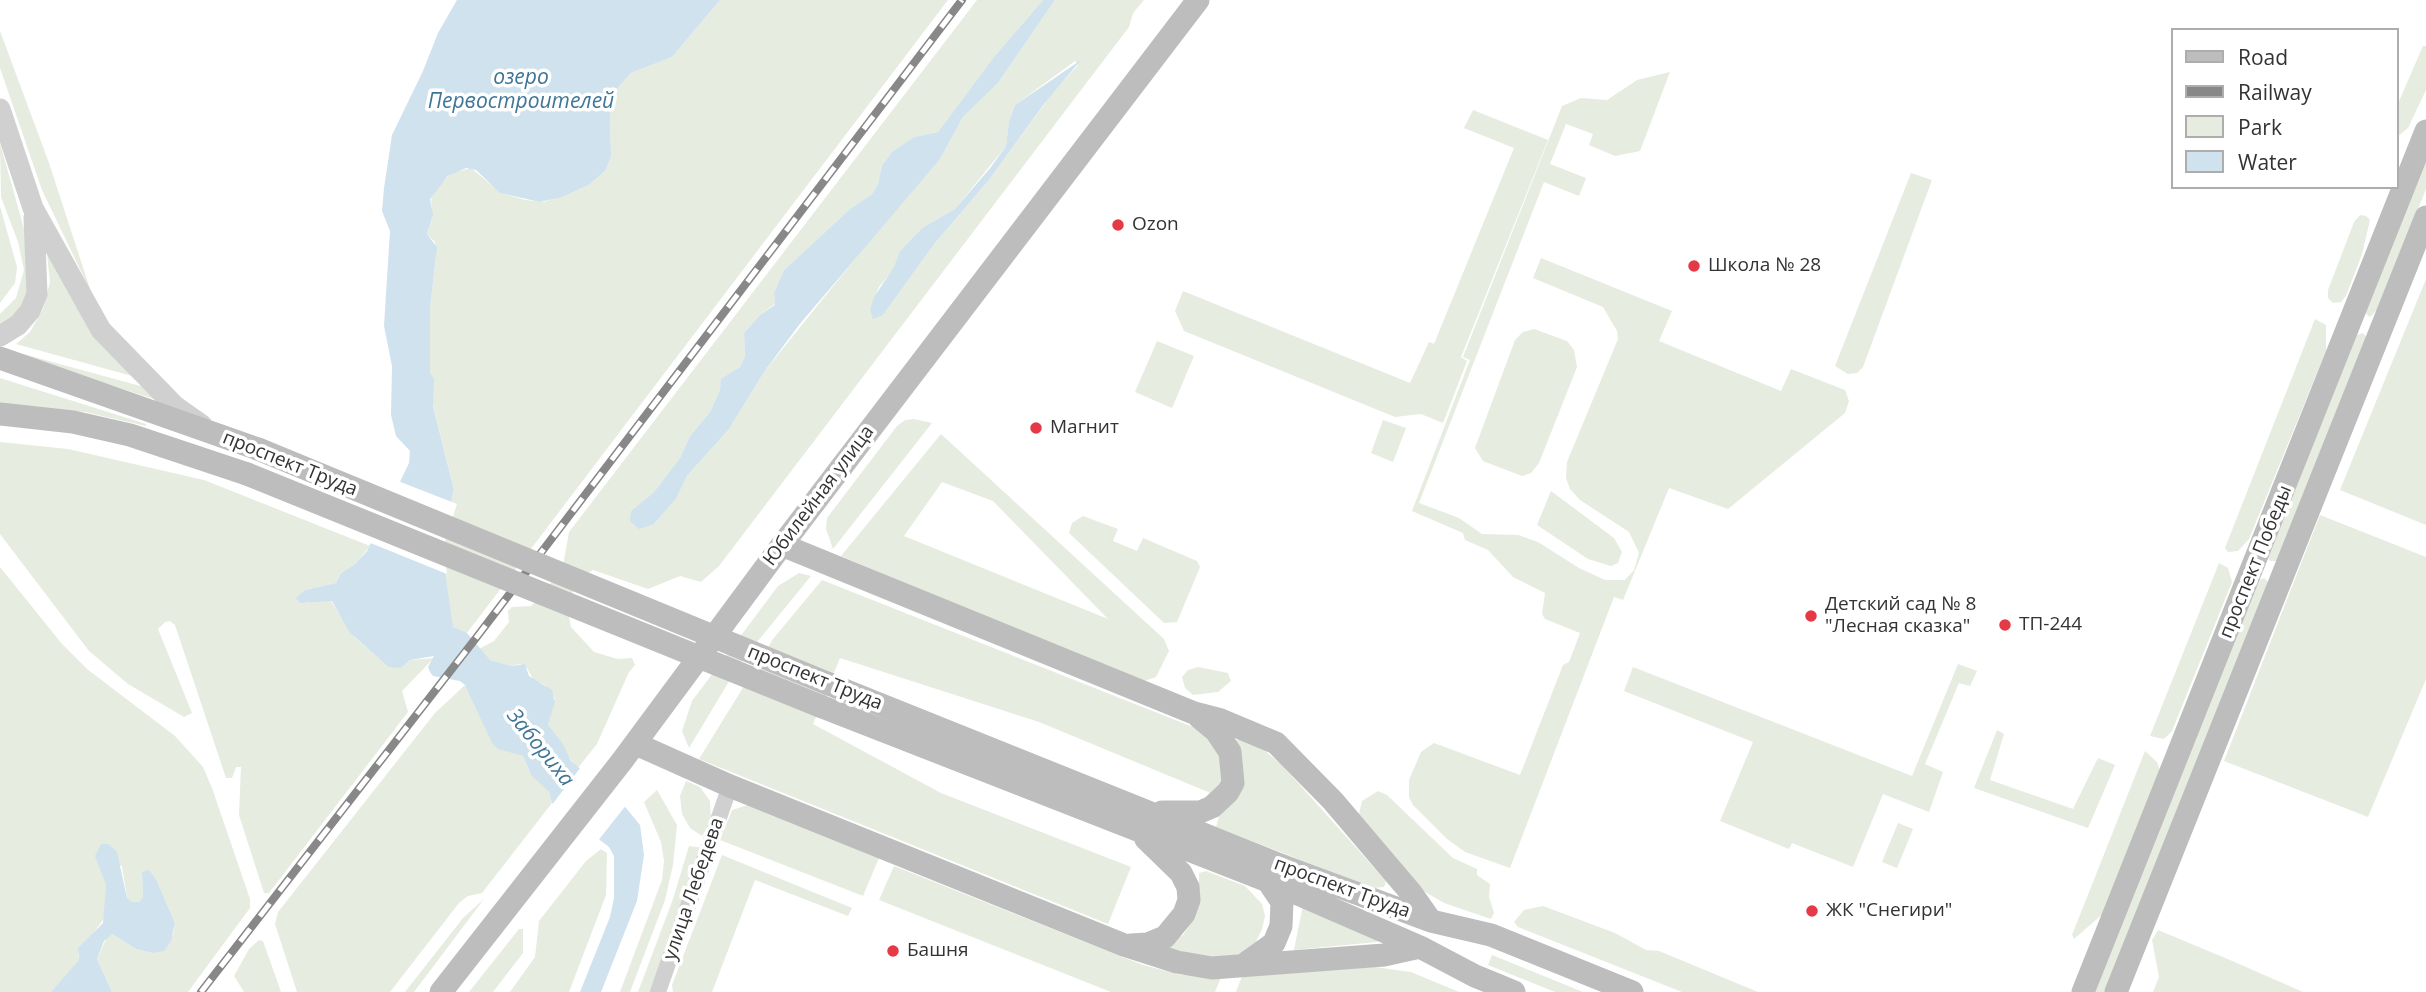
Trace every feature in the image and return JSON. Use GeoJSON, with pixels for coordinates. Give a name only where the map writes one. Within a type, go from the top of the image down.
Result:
{"type":"FeatureCollection","features":[{"type":"Feature","properties":{"kind":"main road","name":"Юбилейная улица"},"geometry":{"type":"LineString","coordinates":[[441,992],[636,744],[782,545],[1198,0]]}},
{"type":"Feature","properties":{"kind":"main road","name":"проспект Победы"},"geometry":{"type":"LineString","coordinates":[[2082,992],[2426,131]]}},
{"type":"Feature","properties":{"kind":"main road","name":"проспект Победы"},"geometry":{"type":"LineString","coordinates":[[2116,992],[2426,217]]}},
{"type":"Feature","properties":{"kind":"main road","name":"проспект Труда"},"geometry":{"type":"LineString","coordinates":[[0,358],[258,449],[829,684],[1143,822],[1514,992]]}},
{"type":"Feature","properties":{"kind":"main road","name":"проспект Труда"},"geometry":{"type":"LineString","coordinates":[[0,414],[73,422],[130,435],[247,474],[820,706],[1143,822],[1431,921],[1491,935],[1633,992]]}},
{"type":"Feature","properties":{"kind":"main road"},"geometry":{"type":"LineString","coordinates":[[636,744],[730,786],[1124,945],[1195,967],[1384,955],[1420,947],[1431,921],[1412,894],[1291,755],[1262,735],[1194,713],[782,545]]}},
{"type":"Feature","properties":{"kind":"main road"},"geometry":{"type":"LineString","coordinates":[[1124,945],[1148,944],[1166,937],[1184,914],[1189,900],[1188,887],[1181,873],[1143,822],[1200,812],[1212,807],[1228,792],[1233,783],[1233,761],[1226,744],[1194,713]]}},
{"type":"Feature","properties":{"kind":"main road"},"geometry":{"type":"LineString","coordinates":[[1246,964],[1274,943],[1282,926],[1282,902],[1268,881]]}},
{"type":"Feature","properties":{"kind":"street"},"geometry":{"type":"LineString","coordinates":[[0,108],[33,208],[102,330],[175,406],[215,434]]}},
{"type":"Feature","properties":{"kind":"street"},"geometry":{"type":"LineString","coordinates":[[0,336],[18,325],[30,311],[37,294],[33,208]]}},
{"type":"Feature","properties":{"kind":"street","name":"улица Лебедева"},"geometry":{"type":"LineString","coordinates":[[658,992],[730,786]]}},
{"type":"Feature","properties":{"kind":"green space"},"geometry":{"type":"Polygon","coordinates":[[[720,0],[948,0],[467,633],[458,630],[453,627],[446,595],[441,545],[454,490],[432,401],[433,385],[430,373],[430,309],[436,255],[435,242],[427,234],[432,219],[431,194],[452,173],[471,168],[501,193],[526,200],[544,202],[590,184],[605,171],[611,157],[610,114],[614,92],[631,73],[672,57],[720,0]]]}},
{"type":"Feature","properties":{"kind":"green space"},"geometry":{"type":"Polygon","coordinates":[[[977,0],[1043,0],[993,58],[938,132],[914,137],[893,151],[882,165],[878,184],[872,194],[850,209],[784,270],[774,293],[775,304],[760,315],[744,333],[745,356],[740,367],[722,379],[710,412],[690,436],[680,458],[654,492],[631,511],[654,524],[676,499],[687,476],[729,429],[764,372],[892,213],[940,159],[963,117],[998,83],[1055,0],[1144,0],[1133,13],[1129,27],[719,566],[701,582],[680,576],[648,589],[593,570],[581,577],[570,597],[568,612],[571,627],[594,652],[618,659],[632,658],[635,665],[629,672],[597,744],[577,769],[548,725],[555,698],[545,685],[533,679],[527,668],[520,664],[512,666],[490,660],[479,649],[494,641],[509,622],[508,611],[512,607],[531,606],[540,598],[563,566],[569,532],[977,0]],[[1075,61],[1015,105],[1009,121],[1006,146],[955,209],[922,228],[900,251],[895,267],[879,287],[870,309],[883,315],[935,243],[989,180],[1051,95],[1078,65],[1075,61]]]}},
{"type":"Feature","properties":{"kind":"green space"},"geometry":{"type":"Polygon","coordinates":[[[0,31],[49,163],[91,292],[42,190],[0,68],[0,31]]]}},
{"type":"Feature","properties":{"kind":"green space"},"geometry":{"type":"Polygon","coordinates":[[[2423,46],[2426,46],[2426,90],[2408,128],[2398,136],[2398,103],[2423,46]]]}},
{"type":"Feature","properties":{"kind":"green space"},"geometry":{"type":"Polygon","coordinates":[[[1670,72],[1640,151],[1615,156],[1589,145],[1593,134],[1566,124],[1550,164],[1586,178],[1579,196],[1544,182],[1419,503],[1459,518],[1482,534],[1518,535],[1538,542],[1579,568],[1605,580],[1625,580],[1634,570],[1639,553],[1629,532],[1580,500],[1570,489],[1566,478],[1567,462],[1618,339],[1617,331],[1603,307],[1533,278],[1541,258],[1672,311],[1659,341],[1781,391],[1791,369],[1845,390],[1849,401],[1845,413],[1728,509],[1669,488],[1623,600],[1614,597],[1510,868],[1465,852],[1447,839],[1413,805],[1409,797],[1409,780],[1421,752],[1434,743],[1520,775],[1563,665],[1569,662],[1580,633],[1545,619],[1542,614],[1545,593],[1513,577],[1488,550],[1465,540],[1463,533],[1412,511],[1470,360],[1463,357],[1562,106],[1581,98],[1607,100],[1637,80],[1670,72]]]}},
{"type":"Feature","properties":{"kind":"green space"},"geometry":{"type":"Polygon","coordinates":[[[1473,110],[1548,140],[1461,357],[1467,361],[1443,423],[1421,414],[1395,417],[1184,331],[1175,311],[1183,291],[1410,383],[1429,342],[1434,344],[1514,148],[1464,128],[1473,110]]]}},
{"type":"Feature","properties":{"kind":"green space"},"geometry":{"type":"Polygon","coordinates":[[[0,143],[33,261],[30,291],[14,317],[0,326],[0,314],[16,298],[24,270],[18,242],[1,197],[0,143]]]}},
{"type":"Feature","properties":{"kind":"green space"},"geometry":{"type":"Polygon","coordinates":[[[2426,158],[2426,189],[2378,309],[2370,317],[2365,313],[2426,158]]]}},
{"type":"Feature","properties":{"kind":"green space"},"geometry":{"type":"Polygon","coordinates":[[[1911,173],[1932,180],[1863,367],[1857,373],[1848,374],[1835,366],[1911,173]]]}},
{"type":"Feature","properties":{"kind":"green space"},"geometry":{"type":"Polygon","coordinates":[[[0,206],[17,267],[15,283],[0,303],[0,206]]]}},
{"type":"Feature","properties":{"kind":"green space"},"geometry":{"type":"Polygon","coordinates":[[[2360,215],[2370,220],[2362,254],[2346,296],[2341,302],[2333,303],[2328,298],[2328,290],[2354,222],[2360,215]]]}},
{"type":"Feature","properties":{"kind":"green space"},"geometry":{"type":"Polygon","coordinates":[[[46,245],[132,376],[16,344],[30,332],[43,309],[50,282],[46,245]]]}},
{"type":"Feature","properties":{"kind":"green space"},"geometry":{"type":"Polygon","coordinates":[[[2426,279],[2426,525],[2340,490],[2426,279]]]}},
{"type":"Feature","properties":{"kind":"green space"},"geometry":{"type":"Polygon","coordinates":[[[2315,319],[2326,325],[2326,351],[2249,539],[2238,551],[2228,552],[2225,548],[2315,319]]]}},
{"type":"Feature","properties":{"kind":"green space"},"geometry":{"type":"Polygon","coordinates":[[[1534,329],[1567,341],[1574,350],[1577,367],[1539,463],[1531,473],[1522,476],[1483,461],[1475,448],[1515,340],[1523,332],[1534,329]]]}},
{"type":"Feature","properties":{"kind":"green space"},"geometry":{"type":"Polygon","coordinates":[[[2363,333],[2367,338],[2277,561],[2270,561],[2268,558],[2357,335],[2363,333]]]}},
{"type":"Feature","properties":{"kind":"green space"},"geometry":{"type":"Polygon","coordinates":[[[1157,341],[1194,356],[1172,408],[1135,392],[1157,341]]]}},
{"type":"Feature","properties":{"kind":"green space"},"geometry":{"type":"Polygon","coordinates":[[[5,351],[144,387],[157,400],[5,351]]]}},
{"type":"Feature","properties":{"kind":"green space"},"geometry":{"type":"Polygon","coordinates":[[[0,378],[146,426],[85,412],[0,404],[0,378]]]}},
{"type":"Feature","properties":{"kind":"green space"},"geometry":{"type":"Polygon","coordinates":[[[905,420],[932,423],[833,549],[826,529],[827,518],[897,426],[905,420]]]}},
{"type":"Feature","properties":{"kind":"green space"},"geometry":{"type":"Polygon","coordinates":[[[1383,420],[1406,428],[1393,462],[1371,453],[1383,420]]]}},
{"type":"Feature","properties":{"kind":"green space"},"geometry":{"type":"Polygon","coordinates":[[[941,434],[1164,639],[1169,651],[1156,677],[1141,682],[841,556],[941,434]],[[942,482],[904,536],[1108,619],[993,501],[942,482]]]}},
{"type":"Feature","properties":{"kind":"green space"},"geometry":{"type":"Polygon","coordinates":[[[0,442],[68,449],[204,480],[370,546],[355,564],[341,573],[336,583],[305,590],[306,603],[326,599],[331,601],[355,638],[379,658],[401,668],[410,660],[434,658],[402,691],[408,712],[269,893],[264,893],[239,815],[241,767],[236,767],[232,778],[226,778],[175,625],[170,621],[165,622],[158,629],[192,713],[184,717],[128,684],[89,651],[0,534],[0,442]]]}},
{"type":"Feature","properties":{"kind":"green space"},"geometry":{"type":"Polygon","coordinates":[[[1551,491],[1614,538],[1622,552],[1618,563],[1611,566],[1588,559],[1537,525],[1551,491]]]}},
{"type":"Feature","properties":{"kind":"green space"},"geometry":{"type":"Polygon","coordinates":[[[2320,515],[2426,557],[2426,679],[2368,817],[2224,761],[2320,515]]]}},
{"type":"Feature","properties":{"kind":"green space"},"geometry":{"type":"Polygon","coordinates":[[[1083,516],[1118,529],[1113,541],[1137,551],[1143,538],[1197,561],[1200,567],[1177,622],[1164,623],[1069,533],[1072,523],[1083,516]]]}},
{"type":"Feature","properties":{"kind":"green space"},"geometry":{"type":"Polygon","coordinates":[[[2219,563],[2228,568],[2232,582],[2172,731],[2164,739],[2150,736],[2219,563]]]}},
{"type":"Feature","properties":{"kind":"green space"},"geometry":{"type":"Polygon","coordinates":[[[0,567],[62,644],[87,669],[175,736],[203,767],[250,899],[250,908],[188,992],[112,992],[97,959],[107,937],[112,934],[136,949],[153,953],[173,935],[175,923],[157,881],[142,872],[143,897],[139,902],[132,902],[127,898],[122,866],[98,861],[106,885],[105,917],[78,954],[79,960],[75,966],[51,992],[0,992],[0,567]]]}},
{"type":"Feature","properties":{"kind":"green space"},"geometry":{"type":"Polygon","coordinates":[[[799,573],[811,576],[740,663],[689,748],[682,731],[692,701],[778,586],[799,573]]]}},
{"type":"Feature","properties":{"kind":"green space"},"geometry":{"type":"Polygon","coordinates":[[[2264,578],[2269,583],[2108,992],[2092,992],[2257,581],[2264,578]]]}},
{"type":"Feature","properties":{"kind":"green space"},"geometry":{"type":"Polygon","coordinates":[[[822,580],[1198,729],[1210,737],[1228,772],[1213,794],[1039,722],[840,658],[813,724],[941,793],[1131,867],[1108,924],[699,759],[773,639],[822,580]]]}},
{"type":"Feature","properties":{"kind":"green space"},"geometry":{"type":"Polygon","coordinates":[[[1958,664],[1977,671],[1970,686],[1959,683],[1925,764],[1943,772],[1929,812],[1883,794],[1853,867],[1792,843],[1789,849],[1720,821],[1753,742],[1624,691],[1633,667],[1912,776],[1958,664]]]}},
{"type":"Feature","properties":{"kind":"green space"},"geometry":{"type":"Polygon","coordinates":[[[1198,667],[1228,673],[1231,681],[1218,692],[1193,695],[1185,688],[1182,677],[1188,670],[1198,667]]]}},
{"type":"Feature","properties":{"kind":"green space"},"geometry":{"type":"Polygon","coordinates":[[[465,685],[490,739],[498,748],[523,756],[529,771],[549,792],[552,803],[482,893],[468,896],[459,903],[390,992],[297,992],[275,924],[278,912],[435,713],[465,685]]]}},
{"type":"Feature","properties":{"kind":"green space"},"geometry":{"type":"Polygon","coordinates":[[[1997,730],[2004,734],[1990,780],[2073,809],[2098,758],[2115,765],[2088,828],[1974,788],[1997,730]]]}},
{"type":"Feature","properties":{"kind":"green space"},"geometry":{"type":"Polygon","coordinates":[[[1240,739],[1264,750],[1282,765],[1386,881],[1384,887],[1373,888],[1216,827],[1239,748],[1236,740],[1240,739]]]}},
{"type":"Feature","properties":{"kind":"green space"},"geometry":{"type":"Polygon","coordinates":[[[2145,751],[2157,762],[2160,771],[2105,912],[2074,939],[2072,935],[2145,751]]]}},
{"type":"Feature","properties":{"kind":"green space"},"geometry":{"type":"Polygon","coordinates":[[[686,781],[700,787],[710,801],[711,822],[702,836],[690,828],[682,814],[680,796],[686,781]]]}},
{"type":"Feature","properties":{"kind":"green space"},"geometry":{"type":"Polygon","coordinates":[[[657,790],[677,825],[673,865],[665,900],[630,992],[620,992],[662,880],[664,861],[661,842],[644,802],[657,790]]]}},
{"type":"Feature","properties":{"kind":"green space"},"geometry":{"type":"Polygon","coordinates":[[[1378,791],[1387,795],[1453,858],[1477,869],[1477,875],[1490,884],[1489,897],[1494,913],[1491,919],[1444,903],[1420,889],[1358,818],[1362,801],[1378,791]]]}},
{"type":"Feature","properties":{"kind":"green space"},"geometry":{"type":"Polygon","coordinates":[[[748,805],[879,858],[863,896],[720,840],[732,810],[748,805]]]}},
{"type":"Feature","properties":{"kind":"green space"},"geometry":{"type":"Polygon","coordinates":[[[1898,823],[1913,829],[1897,868],[1882,862],[1898,823]]]}},
{"type":"Feature","properties":{"kind":"green space"},"geometry":{"type":"Polygon","coordinates":[[[689,846],[704,848],[653,992],[638,992],[673,899],[689,846]]]}},
{"type":"Feature","properties":{"kind":"green space"},"geometry":{"type":"Polygon","coordinates":[[[601,849],[607,853],[606,895],[569,992],[510,992],[535,957],[539,921],[586,861],[601,849]]]}},
{"type":"Feature","properties":{"kind":"green space"},"geometry":{"type":"Polygon","coordinates":[[[722,855],[852,908],[848,916],[755,880],[712,992],[673,992],[672,985],[722,855]]]}},
{"type":"Feature","properties":{"kind":"green space"},"geometry":{"type":"Polygon","coordinates":[[[894,866],[1143,965],[1182,975],[1222,975],[1215,992],[1111,992],[879,900],[894,866]]]}},
{"type":"Feature","properties":{"kind":"green space"},"geometry":{"type":"Polygon","coordinates":[[[1206,871],[1245,886],[1262,904],[1265,916],[1262,929],[1256,942],[1239,955],[1205,959],[1163,948],[1183,935],[1190,925],[1199,895],[1199,873],[1206,871]]]}},
{"type":"Feature","properties":{"kind":"green space"},"geometry":{"type":"Polygon","coordinates":[[[484,899],[414,992],[405,992],[463,918],[484,899]]]}},
{"type":"Feature","properties":{"kind":"green space"},"geometry":{"type":"Polygon","coordinates":[[[1303,905],[1380,939],[1377,942],[1294,950],[1303,905]]]}},
{"type":"Feature","properties":{"kind":"green space"},"geometry":{"type":"Polygon","coordinates":[[[1543,906],[1615,933],[1646,950],[1659,951],[1758,992],[1682,992],[1518,927],[1514,922],[1524,910],[1543,906]]]}},
{"type":"Feature","properties":{"kind":"green space"},"geometry":{"type":"Polygon","coordinates":[[[519,929],[523,929],[523,953],[493,992],[469,992],[519,929]]]}},
{"type":"Feature","properties":{"kind":"green space"},"geometry":{"type":"Polygon","coordinates":[[[2158,930],[2303,992],[2153,992],[2159,977],[2152,940],[2158,930]]]}},
{"type":"Feature","properties":{"kind":"green space"},"geometry":{"type":"Polygon","coordinates":[[[259,940],[263,941],[281,992],[244,992],[234,976],[249,949],[259,940]]]}},
{"type":"Feature","properties":{"kind":"green space"},"geometry":{"type":"Polygon","coordinates":[[[1492,955],[1583,992],[1555,992],[1488,965],[1492,955]]]}},
{"type":"Feature","properties":{"kind":"green space"},"geometry":{"type":"Polygon","coordinates":[[[1375,967],[1411,972],[1459,992],[1236,992],[1242,976],[1375,967]]]}},
{"type":"Feature","properties":{"kind":"water","name":"озеро Первостроителей"},"geometry":{"type":"Polygon","coordinates":[[[457,0],[720,0],[672,57],[631,73],[614,92],[610,114],[611,157],[605,171],[590,184],[562,197],[540,202],[500,193],[476,170],[466,168],[448,176],[430,199],[433,215],[427,234],[437,247],[430,309],[430,373],[434,379],[433,406],[454,490],[441,545],[453,627],[467,633],[490,660],[512,666],[525,664],[529,676],[552,690],[555,702],[548,725],[563,744],[571,761],[626,808],[640,825],[644,855],[637,901],[601,992],[580,992],[610,917],[614,898],[614,856],[609,847],[552,803],[549,792],[531,775],[523,756],[498,749],[492,743],[465,685],[460,681],[433,676],[430,672],[428,667],[434,656],[410,660],[401,668],[389,667],[350,633],[332,601],[300,603],[296,598],[305,590],[336,583],[341,573],[355,564],[367,551],[409,463],[410,451],[396,436],[391,415],[392,366],[384,326],[390,231],[382,211],[384,188],[392,135],[438,33],[457,0]]]}},
{"type":"Feature","properties":{"kind":"water"},"geometry":{"type":"Polygon","coordinates":[[[1043,0],[1055,0],[998,83],[963,117],[940,159],[799,325],[764,372],[729,429],[687,476],[676,499],[654,524],[639,529],[630,521],[631,511],[654,492],[680,458],[690,436],[710,412],[720,390],[721,379],[740,367],[745,356],[744,333],[760,315],[775,305],[774,293],[784,270],[850,209],[872,194],[878,184],[882,165],[893,151],[914,137],[938,132],[993,58],[1043,0]]]}},
{"type":"Feature","properties":{"kind":"water"},"geometry":{"type":"Polygon","coordinates":[[[1081,60],[1044,104],[989,180],[935,243],[883,315],[873,319],[870,309],[874,297],[894,267],[900,251],[922,228],[955,209],[1006,146],[1009,121],[1015,105],[1081,60]]]}},
{"type":"Feature","properties":{"kind":"water"},"geometry":{"type":"Polygon","coordinates":[[[101,844],[108,844],[117,852],[127,898],[132,902],[139,902],[143,897],[142,872],[149,870],[157,881],[175,923],[171,941],[164,951],[153,953],[136,949],[112,934],[104,941],[97,959],[112,992],[51,992],[79,960],[78,948],[103,923],[106,885],[95,856],[101,844]]]}},
{"type":"Feature","properties":{"kind":"pier"},"geometry":{"type":"Polygon","coordinates":[[[398,481],[457,504],[444,545],[447,574],[368,542],[398,481]]]}},
{"type":"Feature","properties":{"kind":"pier"},"geometry":{"type":"Polygon","coordinates":[[[581,767],[627,804],[597,842],[551,806],[581,767]]]}},
{"type":"Feature","properties":{"kind":"railway"},"geometry":{"type":"LineString","coordinates":[[201,992],[476,638],[962,0]]}},
{"type":"Feature","properties":{"kind":"place","name":"Ozon"},"geometry":{"type":"Point","coordinates":[1118,225]}},
{"type":"Feature","properties":{"kind":"place","name":"Школа № 28"},"geometry":{"type":"Point","coordinates":[1694,266]}},
{"type":"Feature","properties":{"kind":"place","name":"Магнит"},"geometry":{"type":"Point","coordinates":[1036,428]}},
{"type":"Feature","properties":{"kind":"place","name":"Детский сад № 8 \"Лесная сказка\""},"geometry":{"type":"Point","coordinates":[1811,616]}},
{"type":"Feature","properties":{"kind":"place","name":"ТП-244"},"geometry":{"type":"Point","coordinates":[2005,625]}},
{"type":"Feature","properties":{"kind":"place","name":"ЖК \"Снегири\""},"geometry":{"type":"Point","coordinates":[1812,911]}},
{"type":"Feature","properties":{"kind":"place","name":"Башня"},"geometry":{"type":"Point","coordinates":[893,951]}},
{"type":"Feature","properties":{"kind":"water label","name":"Забориха"},"geometry":{"type":"Point","coordinates":[540,748]}}]}
